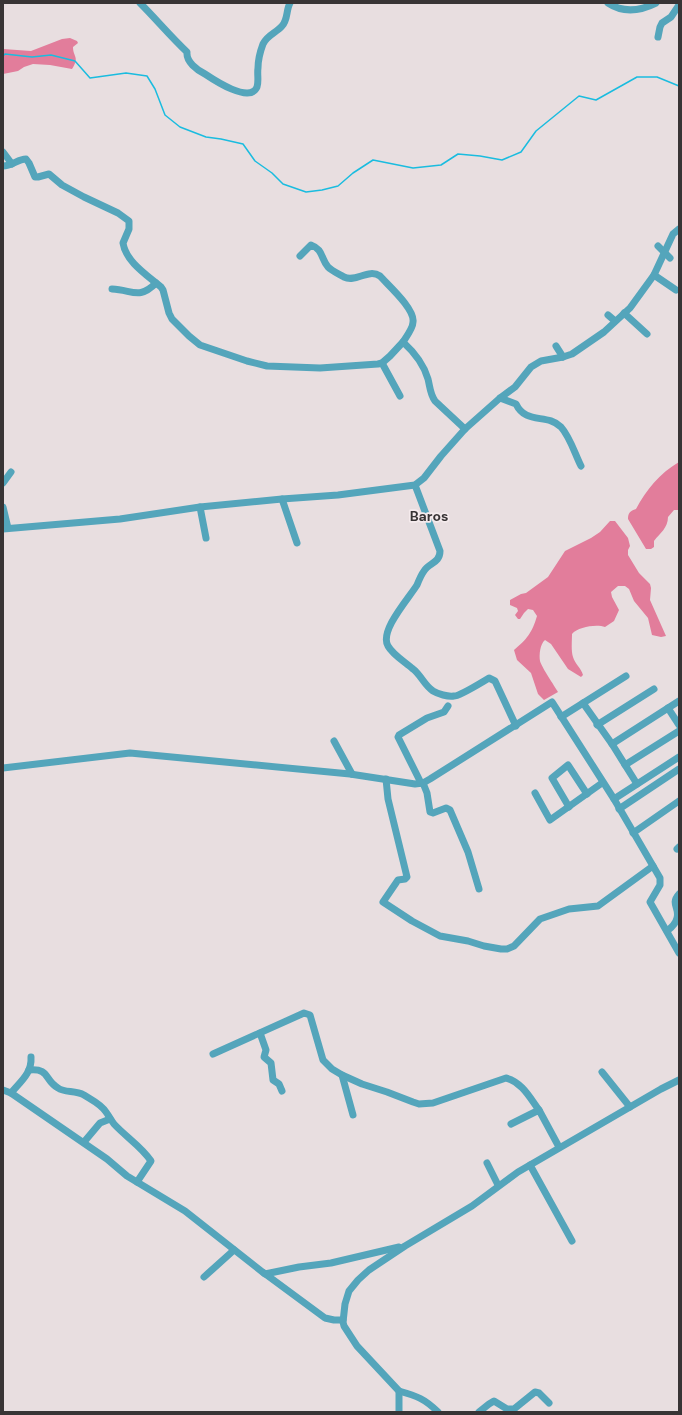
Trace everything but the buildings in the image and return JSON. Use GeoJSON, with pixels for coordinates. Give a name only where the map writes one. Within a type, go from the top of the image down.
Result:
{"type":"FeatureCollection","features":[{"type":"Feature","properties":{"kind":"street"},"geometry":{"type":"LineString","coordinates":[[140,3],[184,48],[187,52],[189,60],[197,69],[230,89],[243,92],[252,91],[256,88],[259,59],[264,42],[268,36],[280,28],[284,23],[290,3]]}},
{"type":"Feature","properties":{"kind":"street"},"geometry":{"type":"LineString","coordinates":[[608,3],[619,9],[630,10],[646,8],[656,3]]}},
{"type":"Feature","properties":{"kind":"street"},"geometry":{"type":"LineString","coordinates":[[658,36],[662,23],[671,18],[679,5]]}},
{"type":"Feature","properties":{"kind":"street"},"geometry":{"type":"LineString","coordinates":[[3,152],[12,164]]}},
{"type":"Feature","properties":{"kind":"street"},"geometry":{"type":"LineString","coordinates":[[3,166],[26,159],[36,177],[47,174],[50,175],[68,188],[128,219],[129,229],[123,242],[126,253],[130,259],[163,290],[172,319],[200,345],[267,366],[320,368],[382,363],[404,342],[414,324],[413,317],[407,305],[380,276],[372,273],[353,278],[344,277],[328,268],[320,251],[311,245],[300,256]]}},
{"type":"Feature","properties":{"kind":"street"},"geometry":{"type":"LineString","coordinates":[[3,507],[5,528],[120,519],[200,507],[338,495],[415,485],[424,478],[465,429],[500,398],[515,388],[526,372],[536,363],[541,360],[563,357],[572,354],[595,339],[624,313],[635,302],[667,255],[667,239],[679,229]]}},
{"type":"Feature","properties":{"kind":"street"},"geometry":{"type":"LineString","coordinates":[[658,246],[667,255]]}},
{"type":"Feature","properties":{"kind":"street"},"geometry":{"type":"LineString","coordinates":[[654,275],[676,290]]}},
{"type":"Feature","properties":{"kind":"street"},"geometry":{"type":"LineString","coordinates":[[112,289],[140,293],[150,290],[156,283]]}},
{"type":"Feature","properties":{"kind":"street"},"geometry":{"type":"LineString","coordinates":[[624,313],[647,334]]}},
{"type":"Feature","properties":{"kind":"street"},"geometry":{"type":"LineString","coordinates":[[608,315],[615,321]]}},
{"type":"Feature","properties":{"kind":"street"},"geometry":{"type":"LineString","coordinates":[[404,342],[420,361],[428,378],[431,393],[435,401],[465,429]]}},
{"type":"Feature","properties":{"kind":"street"},"geometry":{"type":"LineString","coordinates":[[556,346],[563,357]]}},
{"type":"Feature","properties":{"kind":"street"},"geometry":{"type":"LineString","coordinates":[[382,363],[400,396]]}},
{"type":"Feature","properties":{"kind":"street"},"geometry":{"type":"LineString","coordinates":[[500,398],[516,404],[518,409],[526,416],[553,421],[561,427],[566,434],[581,466]]}},
{"type":"Feature","properties":{"kind":"street"},"geometry":{"type":"LineString","coordinates":[[3,483],[11,472]]}},
{"type":"Feature","properties":{"kind":"street"},"geometry":{"type":"LineString","coordinates":[[415,485],[440,551],[440,556],[438,560],[424,570],[392,622],[387,634],[386,641],[388,646],[402,661],[414,670],[426,685],[434,692],[455,696],[489,678],[493,679],[516,726]]}},
{"type":"Feature","properties":{"kind":"street"},"geometry":{"type":"LineString","coordinates":[[282,499],[297,543]]}},
{"type":"Feature","properties":{"kind":"street"},"geometry":{"type":"LineString","coordinates":[[200,507],[206,538]]}},
{"type":"Feature","properties":{"kind":"street"},"geometry":{"type":"LineString","coordinates":[[561,717],[626,676]]}},
{"type":"Feature","properties":{"kind":"street"},"geometry":{"type":"LineString","coordinates":[[597,725],[654,689]]}},
{"type":"Feature","properties":{"kind":"street"},"geometry":{"type":"LineString","coordinates":[[612,744],[679,701]]}},
{"type":"Feature","properties":{"kind":"street"},"geometry":{"type":"LineString","coordinates":[[3,768],[130,753],[352,774],[415,784],[430,780],[552,702],[602,783],[614,799],[660,878],[660,885],[650,902],[668,931],[679,953]]}},
{"type":"Feature","properties":{"kind":"street"},"geometry":{"type":"LineString","coordinates":[[583,703],[597,725],[601,728],[612,744],[637,784]]}},
{"type":"Feature","properties":{"kind":"street"},"geometry":{"type":"LineString","coordinates":[[448,706],[444,712],[427,718],[399,735],[398,738],[427,793],[430,812],[434,813],[446,808],[450,810],[468,852],[479,889]]}},
{"type":"Feature","properties":{"kind":"street"},"geometry":{"type":"LineString","coordinates":[[668,708],[679,726]]}},
{"type":"Feature","properties":{"kind":"street"},"geometry":{"type":"LineString","coordinates":[[625,765],[679,731]]}},
{"type":"Feature","properties":{"kind":"street"},"geometry":{"type":"LineString","coordinates":[[334,741],[352,774]]}},
{"type":"Feature","properties":{"kind":"street"},"geometry":{"type":"LineString","coordinates":[[614,799],[679,757]]}},
{"type":"Feature","properties":{"kind":"street"},"geometry":{"type":"LineString","coordinates":[[569,807],[552,778],[568,765],[587,794]]}},
{"type":"Feature","properties":{"kind":"street"},"geometry":{"type":"LineString","coordinates":[[619,809],[679,769]]}},
{"type":"Feature","properties":{"kind":"street"},"geometry":{"type":"LineString","coordinates":[[386,779],[388,799],[407,877],[405,879],[398,880],[383,902],[412,921],[440,936],[468,940],[484,946],[501,949],[510,948],[514,946],[540,919],[569,909],[598,906],[653,866]]}},
{"type":"Feature","properties":{"kind":"street"},"geometry":{"type":"LineString","coordinates":[[535,793],[550,820],[602,783]]}},
{"type":"Feature","properties":{"kind":"street"},"geometry":{"type":"LineString","coordinates":[[633,833],[679,801]]}},
{"type":"Feature","properties":{"kind":"street"},"geometry":{"type":"LineString","coordinates":[[668,931],[677,918],[675,899],[679,894]]}},
{"type":"Feature","properties":{"kind":"street"},"geometry":{"type":"LineString","coordinates":[[213,1054],[304,1013],[308,1013],[310,1015],[323,1060],[332,1070],[362,1084],[419,1104],[433,1103],[506,1078],[513,1079],[519,1084],[539,1110],[559,1147]]}},
{"type":"Feature","properties":{"kind":"street"},"geometry":{"type":"LineString","coordinates":[[260,1033],[266,1050],[265,1059],[271,1062],[273,1080],[279,1084],[282,1091]]}},
{"type":"Feature","properties":{"kind":"street"},"geometry":{"type":"LineString","coordinates":[[11,1092],[29,1070],[31,1066],[31,1057]]}},
{"type":"Feature","properties":{"kind":"street"},"geometry":{"type":"LineString","coordinates":[[29,1070],[43,1071],[57,1088],[61,1090],[74,1091],[97,1103],[106,1111],[110,1119],[151,1161],[137,1182]]}},
{"type":"Feature","properties":{"kind":"street"},"geometry":{"type":"LineString","coordinates":[[602,1072],[630,1107]]}},
{"type":"Feature","properties":{"kind":"street"},"geometry":{"type":"LineString","coordinates":[[342,1075],[353,1114]]}},
{"type":"Feature","properties":{"kind":"street"},"geometry":{"type":"LineString","coordinates":[[438,1412],[427,1401],[417,1396],[399,1391],[357,1346],[344,1326],[343,1320],[345,1304],[349,1291],[369,1270],[405,1246],[472,1206],[498,1185],[559,1147],[679,1080]]}},
{"type":"Feature","properties":{"kind":"street"},"geometry":{"type":"LineString","coordinates":[[3,1090],[11,1092],[84,1142],[137,1182],[185,1211],[264,1273],[325,1318],[343,1320]]}},
{"type":"Feature","properties":{"kind":"street"},"geometry":{"type":"LineString","coordinates":[[511,1124],[539,1110]]}},
{"type":"Feature","properties":{"kind":"street"},"geometry":{"type":"LineString","coordinates":[[84,1142],[100,1123],[110,1119]]}},
{"type":"Feature","properties":{"kind":"street"},"geometry":{"type":"LineString","coordinates":[[487,1163],[498,1185]]}},
{"type":"Feature","properties":{"kind":"street"},"geometry":{"type":"LineString","coordinates":[[530,1165],[572,1241]]}},
{"type":"Feature","properties":{"kind":"street"},"geometry":{"type":"LineString","coordinates":[[264,1273],[271,1273],[299,1266],[331,1263],[405,1246]]}},
{"type":"Feature","properties":{"kind":"street"},"geometry":{"type":"LineString","coordinates":[[204,1278],[234,1250]]}},
{"type":"Feature","properties":{"kind":"street"},"geometry":{"type":"LineString","coordinates":[[399,1391],[399,1412]]}},
{"type":"Feature","properties":{"kind":"street"},"geometry":{"type":"LineString","coordinates":[[479,1412],[494,1401],[507,1409],[514,1409],[533,1393],[537,1392],[549,1403]]}},
{"type":"Feature","properties":{"kind":"shaded area"},"geometry":{"type":"Polygon","coordinates":[[[70,38],[78,43],[73,47],[76,62],[72,69],[33,64],[18,71],[3,74],[3,49],[31,51],[62,39],[70,38]]]}},
{"type":"Feature","properties":{"kind":"shaded area"},"geometry":{"type":"Polygon","coordinates":[[[679,462],[679,510],[674,510],[668,517],[667,524],[654,541],[654,547],[651,549],[646,549],[628,519],[629,514],[631,511],[636,509],[644,495],[660,477],[679,462]]]}},
{"type":"Feature","properties":{"kind":"shaded area"},"geometry":{"type":"Polygon","coordinates":[[[610,521],[615,521],[628,538],[630,546],[628,555],[639,573],[650,584],[650,600],[666,636],[661,637],[652,635],[648,618],[634,601],[629,589],[625,586],[618,586],[611,592],[619,610],[614,621],[605,627],[587,627],[572,634],[572,655],[583,675],[581,677],[568,669],[551,644],[545,640],[543,642],[540,650],[540,661],[558,692],[544,700],[538,694],[531,673],[517,660],[514,650],[528,635],[537,616],[533,610],[528,609],[520,619],[518,619],[515,615],[518,611],[517,608],[510,605],[510,600],[526,593],[548,577],[565,551],[600,532],[610,521]]]}},
{"type":"Feature","properties":{"kind":"waterway"},"geometry":{"type":"LineString","coordinates":[[3,56],[5,54],[32,57],[51,55],[75,61],[90,78],[126,73],[147,76],[155,89],[165,115],[180,127],[206,137],[243,144],[255,161],[272,173],[283,184],[306,192],[338,186],[353,173],[373,160],[413,168],[441,165],[458,154],[502,160],[521,152],[536,131],[579,96],[596,100],[637,77],[657,77],[679,86]]}},
{"type":"Feature","properties":{"kind":"district","name":"Baros"},"geometry":{"type":"Point","coordinates":[429,516]}}]}
